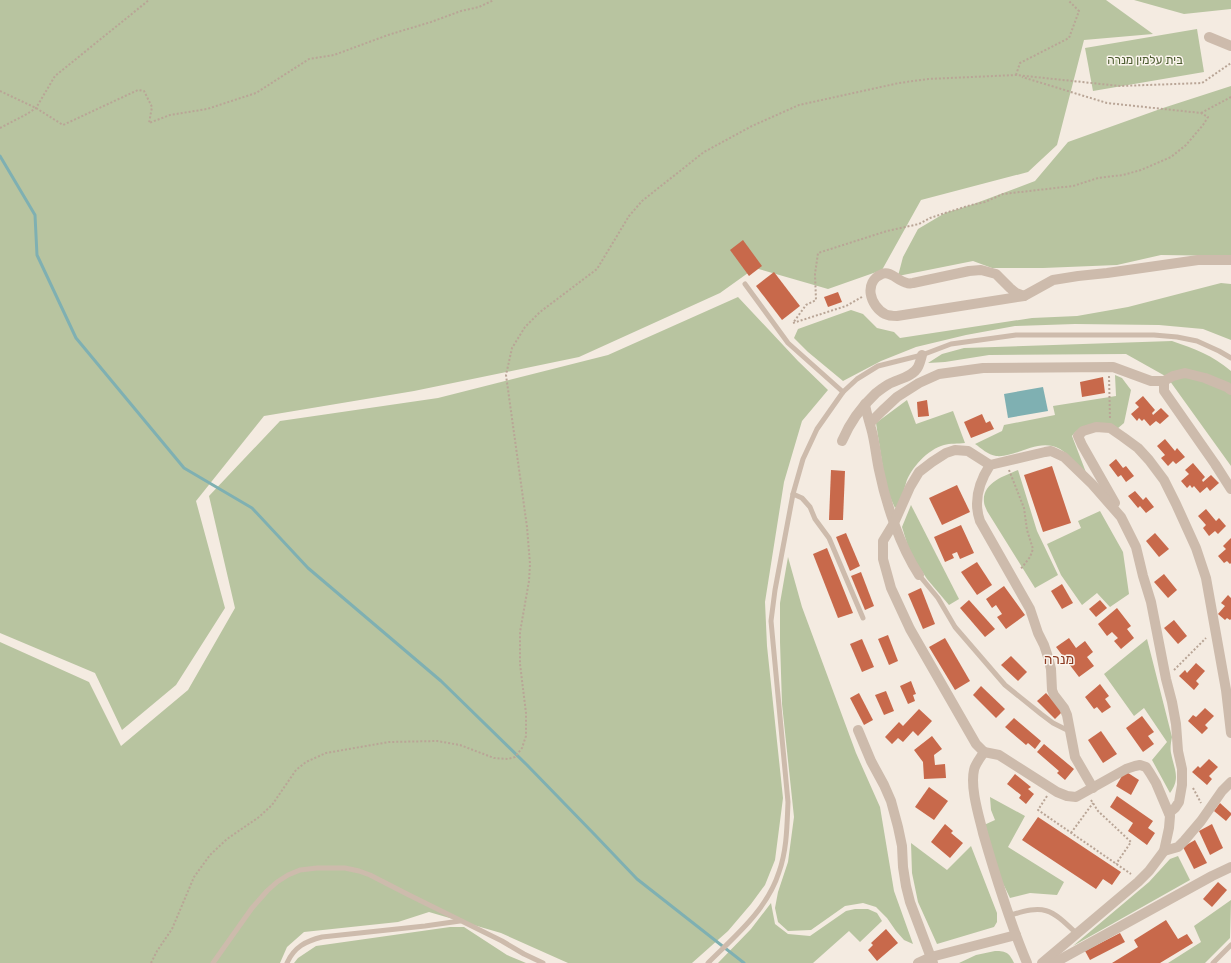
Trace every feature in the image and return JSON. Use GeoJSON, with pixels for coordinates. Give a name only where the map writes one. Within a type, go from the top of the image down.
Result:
{"type":"FeatureCollection","features":[{"type":"Feature","properties":{"kind":"street"},"geometry":{"type":"LineString","coordinates":[[1209,37],[1231,46]]}},
{"type":"Feature","properties":{"kind":"street"},"geometry":{"type":"LineString","coordinates":[[1024,296],[1016,293],[996,274],[981,270],[969,271],[913,283],[906,283],[889,274],[883,274],[876,278],[871,285],[872,301],[884,313],[890,316],[897,316],[1024,296],[1053,280],[1198,260],[1231,260]]}},
{"type":"Feature","properties":{"kind":"street"},"geometry":{"type":"LineString","coordinates":[[842,441],[847,428],[864,404],[888,384],[906,377],[915,371],[919,366],[922,355]]}},
{"type":"Feature","properties":{"kind":"street"},"geometry":{"type":"LineString","coordinates":[[870,423],[882,411],[919,383],[939,374],[983,368],[1113,367],[1151,381],[1164,381],[1173,376],[1185,373],[1205,378],[1231,390]]}},
{"type":"Feature","properties":{"kind":"street"},"geometry":{"type":"LineString","coordinates":[[1164,381],[1164,392],[1231,489]]}},
{"type":"Feature","properties":{"kind":"street"},"geometry":{"type":"LineString","coordinates":[[864,404],[894,523],[912,564],[919,575]]}},
{"type":"Feature","properties":{"kind":"street"},"geometry":{"type":"LineString","coordinates":[[1169,813],[1179,802],[1182,785],[1182,769],[1178,751],[1174,717],[1151,602],[1136,547],[1120,517],[1114,500],[1089,459],[1078,436],[1083,431],[1096,428],[1110,428],[1138,448],[1164,480],[1173,498],[1196,548],[1206,578],[1226,690],[1231,733]]}},
{"type":"Feature","properties":{"kind":"street"},"geometry":{"type":"LineString","coordinates":[[990,465],[968,451],[955,450],[946,453],[919,472],[910,487],[894,523],[883,541],[883,559],[891,588],[910,629],[976,744],[984,752],[999,755],[1052,788],[1067,796],[1076,797],[1126,769],[1140,765],[1146,767],[1156,783],[1170,816],[1164,851],[1155,864],[1140,880],[1042,963]]}},
{"type":"Feature","properties":{"kind":"street"},"geometry":{"type":"LineString","coordinates":[[1090,790],[1075,757],[1067,715],[1052,690],[1050,663],[1044,645],[1038,633],[1030,609],[980,521],[978,515],[978,494],[985,473],[990,465],[1051,451],[1064,457],[1083,474],[1120,517]]}},
{"type":"Feature","properties":{"kind":"street"},"geometry":{"type":"LineString","coordinates":[[858,730],[871,761],[884,784],[891,801],[902,846],[903,867],[910,902],[932,960]]}},
{"type":"Feature","properties":{"kind":"street"},"geometry":{"type":"LineString","coordinates":[[984,752],[974,770],[974,790],[977,808],[995,876],[1008,916],[1027,963]]}},
{"type":"Feature","properties":{"kind":"street"},"geometry":{"type":"LineString","coordinates":[[1164,851],[1178,847],[1206,814],[1228,783],[1231,782]]}},
{"type":"Feature","properties":{"kind":"street"},"geometry":{"type":"LineString","coordinates":[[1054,963],[1231,867]]}},
{"type":"Feature","properties":{"kind":"street"},"geometry":{"type":"LineString","coordinates":[[918,963],[1016,935]]}},
{"type":"Feature","properties":{"kind":"lane"},"geometry":{"type":"LineString","coordinates":[[745,284],[788,343],[842,392]]}},
{"type":"Feature","properties":{"kind":"lane"},"geometry":{"type":"LineString","coordinates":[[708,963],[740,932],[758,911],[774,885],[784,853],[788,802],[771,621],[792,494],[804,459],[817,429],[842,392],[857,379],[878,366],[922,355],[951,344],[1016,335],[1154,335],[1177,337],[1197,342],[1219,351],[1231,358]]}},
{"type":"Feature","properties":{"kind":"lane"},"geometry":{"type":"LineString","coordinates":[[792,494],[802,498],[810,507],[829,538],[863,618]]}},
{"type":"Feature","properties":{"kind":"lane"},"geometry":{"type":"LineString","coordinates":[[919,575],[938,598],[955,627],[1005,685],[1053,723],[1070,732]]}},
{"type":"Feature","properties":{"kind":"lane"},"geometry":{"type":"LineString","coordinates":[[213,963],[252,908],[267,891],[277,882],[300,870],[317,868],[345,868],[370,875],[543,963]]}},
{"type":"Feature","properties":{"kind":"lane"},"geometry":{"type":"LineString","coordinates":[[1008,916],[1025,911],[1044,910],[1053,913],[1060,918],[1077,934]]}},
{"type":"Feature","properties":{"kind":"lane"},"geometry":{"type":"LineString","coordinates":[[287,963],[298,946],[310,940],[322,937],[461,921]]}},
{"type":"Feature","properties":{"kind":"lane"},"geometry":{"type":"LineString","coordinates":[[1214,963],[1231,945]]}},
{"type":"Feature","properties":{"kind":"path"},"geometry":{"type":"LineString","coordinates":[[0,128],[36,108],[56,76],[149,0]]}},
{"type":"Feature","properties":{"kind":"path"},"geometry":{"type":"LineString","coordinates":[[0,90],[36,108],[63,125],[138,90],[144,91],[152,107],[149,123],[170,115],[207,109],[256,93],[309,59],[334,55],[388,35],[431,22],[461,10],[479,7],[494,0]]}},
{"type":"Feature","properties":{"kind":"path"},"geometry":{"type":"LineString","coordinates":[[1016,75],[1020,63],[1069,38],[1079,11],[1068,0]]}},
{"type":"Feature","properties":{"kind":"path"},"geometry":{"type":"LineString","coordinates":[[151,963],[157,951],[172,929],[194,877],[210,855],[227,839],[268,809],[296,770],[306,762],[326,753],[389,742],[437,740],[460,745],[494,758],[508,759],[515,757],[522,748],[526,736],[526,713],[520,664],[520,632],[529,581],[530,564],[528,527],[506,375],[512,348],[526,327],[540,312],[597,269],[629,216],[642,201],[704,152],[752,126],[799,105],[928,79],[1016,75],[1120,86],[1202,83],[1231,63]]}},
{"type":"Feature","properties":{"kind":"path"},"geometry":{"type":"LineString","coordinates":[[871,293],[846,306],[794,323],[806,305],[816,300],[815,274],[818,253],[887,231],[919,224],[930,218],[985,202],[1003,194],[1073,186],[1098,178],[1123,176],[1142,170],[1171,157],[1186,145],[1208,117],[1201,113],[1107,103],[1016,75]]}},
{"type":"Feature","properties":{"kind":"path"},"geometry":{"type":"LineString","coordinates":[[1201,113],[1231,97]]}},
{"type":"Feature","properties":{"kind":"path"},"geometry":{"type":"LineString","coordinates":[[1109,367],[1110,428]]}},
{"type":"Feature","properties":{"kind":"path"},"geometry":{"type":"LineString","coordinates":[[1006,461],[1024,508],[1027,530],[1033,549],[1030,557],[1013,579]]}},
{"type":"Feature","properties":{"kind":"path"},"geometry":{"type":"LineString","coordinates":[[1166,679],[1216,629]]}},
{"type":"Feature","properties":{"kind":"path"},"geometry":{"type":"LineString","coordinates":[[1052,788],[1038,810],[1140,880]]}},
{"type":"Feature","properties":{"kind":"path"},"geometry":{"type":"LineString","coordinates":[[1193,788],[1206,814]]}},
{"type":"Feature","properties":{"kind":"path"},"geometry":{"type":"LineString","coordinates":[[1090,790],[1093,803],[1098,811],[1131,842],[1116,864]]}},
{"type":"Feature","properties":{"kind":"path"},"geometry":{"type":"LineString","coordinates":[[1072,833],[1093,803]]}},
{"type":"Feature","properties":{"kind":"green space"},"geometry":{"type":"Polygon","coordinates":[[[0,0],[1106,0],[1153,34],[1084,40],[1057,145],[1028,172],[921,200],[882,270],[828,289],[755,268],[720,293],[579,357],[414,391],[264,416],[196,501],[225,608],[176,685],[122,730],[95,673],[0,633],[0,0]]]}},
{"type":"Feature","properties":{"kind":"green space"},"geometry":{"type":"Polygon","coordinates":[[[1134,0],[1231,0],[1231,9],[1184,14],[1134,0]]]}},
{"type":"Feature","properties":{"kind":"green space","name":"בית עלמין מנרה"},"geometry":{"type":"Polygon","coordinates":[[[1197,29],[1204,72],[1093,91],[1085,48],[1197,29]]]}},
{"type":"Feature","properties":{"kind":"green space"},"geometry":{"type":"Polygon","coordinates":[[[1231,86],[1231,256],[1161,255],[1117,265],[1043,268],[992,268],[973,261],[898,276],[903,257],[918,229],[945,213],[1035,181],[1068,142],[1163,108],[1231,86]]]}},
{"type":"Feature","properties":{"kind":"green space"},"geometry":{"type":"Polygon","coordinates":[[[1221,283],[1231,284],[1231,340],[1203,329],[1159,325],[1075,324],[1015,326],[966,335],[916,347],[881,361],[843,381],[808,352],[794,338],[798,329],[851,310],[863,314],[877,328],[894,332],[900,338],[1032,318],[1077,316],[1128,307],[1221,283]]]}},
{"type":"Feature","properties":{"kind":"green space"},"geometry":{"type":"Polygon","coordinates":[[[738,297],[798,361],[828,390],[802,421],[784,482],[765,602],[767,646],[783,798],[775,860],[765,885],[728,931],[692,963],[568,963],[501,933],[429,912],[398,922],[304,932],[287,947],[280,963],[0,963],[0,642],[89,682],[121,746],[188,690],[235,608],[209,496],[280,421],[438,398],[608,355],[738,297]]]}},
{"type":"Feature","properties":{"kind":"green space"},"geometry":{"type":"Polygon","coordinates":[[[1172,341],[1203,353],[1231,371],[1231,466],[1167,377],[1126,354],[989,355],[945,362],[928,363],[942,354],[964,348],[1172,341]]]}},
{"type":"Feature","properties":{"kind":"green space"},"geometry":{"type":"Polygon","coordinates":[[[1115,375],[1122,378],[1131,390],[1124,423],[1117,429],[1098,425],[1082,427],[1072,436],[1087,475],[1067,454],[1052,446],[1036,446],[1004,456],[996,456],[987,453],[975,444],[1002,431],[1004,425],[1055,415],[1053,406],[1116,396],[1115,375]]]}},
{"type":"Feature","properties":{"kind":"green space"},"geometry":{"type":"Polygon","coordinates":[[[907,400],[916,424],[953,411],[965,443],[949,444],[938,447],[920,460],[911,472],[901,500],[895,508],[886,488],[876,423],[907,400]]]}},
{"type":"Feature","properties":{"kind":"green space"},"geometry":{"type":"Polygon","coordinates":[[[1018,470],[1037,531],[1058,575],[1035,588],[987,511],[984,503],[984,495],[990,485],[1018,470]]]}},
{"type":"Feature","properties":{"kind":"green space"},"geometry":{"type":"Polygon","coordinates":[[[911,505],[959,599],[949,605],[927,579],[910,553],[902,527],[911,505]]]}},
{"type":"Feature","properties":{"kind":"green space"},"geometry":{"type":"Polygon","coordinates":[[[1100,511],[1123,552],[1129,594],[1110,607],[1097,593],[1082,605],[1061,575],[1047,544],[1081,528],[1078,521],[1100,511]]]}},
{"type":"Feature","properties":{"kind":"green space"},"geometry":{"type":"Polygon","coordinates":[[[788,557],[802,607],[856,753],[880,807],[894,891],[913,944],[904,940],[887,918],[876,907],[863,903],[845,906],[811,930],[788,931],[778,922],[775,908],[778,892],[788,862],[794,817],[782,704],[780,642],[780,603],[788,557]]]}},
{"type":"Feature","properties":{"kind":"green space"},"geometry":{"type":"Polygon","coordinates":[[[1147,639],[1172,737],[1171,751],[1176,778],[1170,793],[1152,760],[1167,742],[1144,708],[1134,716],[1104,674],[1147,639]]]}},
{"type":"Feature","properties":{"kind":"green space"},"geometry":{"type":"Polygon","coordinates":[[[990,797],[1025,816],[1008,847],[1064,882],[1057,895],[1030,893],[1010,898],[998,873],[984,825],[995,820],[991,810],[990,797]]]}},
{"type":"Feature","properties":{"kind":"green space"},"geometry":{"type":"Polygon","coordinates":[[[911,843],[947,870],[971,846],[997,913],[997,922],[994,927],[937,944],[918,902],[912,873],[911,843]]]}},
{"type":"Feature","properties":{"kind":"green space"},"geometry":{"type":"Polygon","coordinates":[[[1178,856],[1190,880],[1073,946],[1149,882],[1170,859],[1178,856]]]}},
{"type":"Feature","properties":{"kind":"green space"},"geometry":{"type":"Polygon","coordinates":[[[1231,900],[1230,938],[1205,963],[1168,963],[1201,942],[1194,926],[1231,900]]]}},
{"type":"Feature","properties":{"kind":"green space"},"geometry":{"type":"Polygon","coordinates":[[[771,903],[775,924],[788,934],[810,936],[846,911],[855,909],[868,909],[877,913],[882,921],[860,942],[849,931],[813,963],[718,963],[751,929],[771,903]]]}},
{"type":"Feature","properties":{"kind":"green space"},"geometry":{"type":"Polygon","coordinates":[[[450,927],[464,927],[507,955],[526,963],[294,963],[298,958],[316,946],[450,927]]]}},
{"type":"Feature","properties":{"kind":"green space"},"geometry":{"type":"Polygon","coordinates":[[[995,951],[1007,953],[1014,963],[959,963],[976,955],[995,951]]]}},
{"type":"Feature","properties":{"kind":"water"},"geometry":{"type":"Polygon","coordinates":[[[1043,387],[1048,411],[1008,418],[1004,394],[1043,387]]]}},
{"type":"Feature","properties":{"kind":"building"},"geometry":{"type":"Polygon","coordinates":[[[743,240],[762,266],[749,276],[730,250],[743,240]]]}},
{"type":"Feature","properties":{"kind":"building"},"geometry":{"type":"Polygon","coordinates":[[[774,272],[800,306],[782,320],[756,286],[774,272]]]}},
{"type":"Feature","properties":{"kind":"building"},"geometry":{"type":"Polygon","coordinates":[[[838,292],[842,302],[828,307],[824,297],[838,292]]]}},
{"type":"Feature","properties":{"kind":"building"},"geometry":{"type":"Polygon","coordinates":[[[1103,377],[1105,393],[1082,397],[1080,382],[1103,377]]]}},
{"type":"Feature","properties":{"kind":"building"},"geometry":{"type":"Polygon","coordinates":[[[1143,396],[1155,410],[1152,413],[1153,415],[1161,408],[1169,416],[1160,424],[1156,421],[1150,426],[1144,419],[1142,421],[1139,418],[1137,421],[1131,414],[1139,407],[1135,403],[1143,396]]]}},
{"type":"Feature","properties":{"kind":"building"},"geometry":{"type":"Polygon","coordinates":[[[927,400],[929,416],[918,417],[917,402],[927,400]]]}},
{"type":"Feature","properties":{"kind":"building"},"geometry":{"type":"Polygon","coordinates":[[[982,414],[986,423],[990,421],[994,429],[971,438],[964,422],[982,414]]]}},
{"type":"Feature","properties":{"kind":"building"},"geometry":{"type":"Polygon","coordinates":[[[1165,439],[1175,451],[1177,448],[1185,457],[1176,464],[1173,461],[1168,466],[1161,458],[1165,455],[1157,446],[1165,439]]]}},
{"type":"Feature","properties":{"kind":"building"},"geometry":{"type":"Polygon","coordinates":[[[1116,459],[1123,468],[1126,466],[1134,476],[1126,482],[1121,475],[1118,477],[1109,465],[1116,459]]]}},
{"type":"Feature","properties":{"kind":"building"},"geometry":{"type":"Polygon","coordinates":[[[1193,463],[1205,477],[1202,480],[1203,482],[1211,475],[1219,483],[1210,491],[1207,487],[1200,493],[1194,486],[1192,488],[1190,485],[1187,488],[1181,481],[1189,474],[1185,470],[1193,463]]]}},
{"type":"Feature","properties":{"kind":"building"},"geometry":{"type":"Polygon","coordinates":[[[1052,466],[1071,523],[1043,532],[1024,475],[1052,466]]]}},
{"type":"Feature","properties":{"kind":"building"},"geometry":{"type":"Polygon","coordinates":[[[831,470],[845,471],[843,520],[829,520],[831,470]]]}},
{"type":"Feature","properties":{"kind":"building"},"geometry":{"type":"Polygon","coordinates":[[[957,485],[970,512],[942,525],[929,498],[957,485]]]}},
{"type":"Feature","properties":{"kind":"building"},"geometry":{"type":"Polygon","coordinates":[[[1135,491],[1143,500],[1146,497],[1154,507],[1146,513],[1140,506],[1138,508],[1128,496],[1135,491]]]}},
{"type":"Feature","properties":{"kind":"building"},"geometry":{"type":"Polygon","coordinates":[[[1206,509],[1216,521],[1219,518],[1226,526],[1218,534],[1215,531],[1209,536],[1203,528],[1206,525],[1198,516],[1206,509]]]}},
{"type":"Feature","properties":{"kind":"building"},"geometry":{"type":"Polygon","coordinates":[[[961,525],[974,553],[960,559],[957,552],[952,554],[954,558],[945,562],[934,537],[961,525]]]}},
{"type":"Feature","properties":{"kind":"building"},"geometry":{"type":"Polygon","coordinates":[[[846,533],[860,566],[850,571],[836,537],[846,533]]]}},
{"type":"Feature","properties":{"kind":"building"},"geometry":{"type":"Polygon","coordinates":[[[1155,533],[1169,549],[1159,557],[1146,541],[1155,533]]]}},
{"type":"Feature","properties":{"kind":"building"},"geometry":{"type":"Polygon","coordinates":[[[1231,538],[1230,564],[1227,561],[1224,563],[1218,556],[1226,549],[1223,546],[1231,538]]]}},
{"type":"Feature","properties":{"kind":"building"},"geometry":{"type":"Polygon","coordinates":[[[827,548],[853,613],[838,618],[813,554],[827,548]]]}},
{"type":"Feature","properties":{"kind":"building"},"geometry":{"type":"Polygon","coordinates":[[[977,562],[992,585],[977,595],[961,572],[977,562]]]}},
{"type":"Feature","properties":{"kind":"building"},"geometry":{"type":"Polygon","coordinates":[[[861,572],[874,606],[865,610],[851,576],[861,572]]]}},
{"type":"Feature","properties":{"kind":"building"},"geometry":{"type":"Polygon","coordinates":[[[1164,574],[1177,590],[1168,598],[1154,582],[1164,574]]]}},
{"type":"Feature","properties":{"kind":"building"},"geometry":{"type":"Polygon","coordinates":[[[1062,584],[1073,603],[1062,609],[1051,591],[1062,584]]]}},
{"type":"Feature","properties":{"kind":"building"},"geometry":{"type":"Polygon","coordinates":[[[1004,586],[1025,615],[1006,629],[997,617],[1002,614],[996,605],[992,608],[986,599],[1004,586]]]}},
{"type":"Feature","properties":{"kind":"building"},"geometry":{"type":"Polygon","coordinates":[[[921,588],[935,624],[923,629],[908,594],[921,588]]]}},
{"type":"Feature","properties":{"kind":"building"},"geometry":{"type":"Polygon","coordinates":[[[1228,595],[1231,598],[1231,619],[1230,620],[1227,618],[1225,620],[1218,614],[1225,606],[1221,603],[1228,595]]]}},
{"type":"Feature","properties":{"kind":"building"},"geometry":{"type":"Polygon","coordinates":[[[969,600],[995,629],[985,637],[960,608],[969,600]]]}},
{"type":"Feature","properties":{"kind":"building"},"geometry":{"type":"Polygon","coordinates":[[[1100,600],[1107,608],[1096,617],[1089,609],[1100,600]]]}},
{"type":"Feature","properties":{"kind":"building"},"geometry":{"type":"Polygon","coordinates":[[[1117,608],[1131,626],[1127,629],[1134,638],[1121,649],[1114,641],[1118,638],[1112,632],[1107,636],[1098,624],[1117,608]]]}},
{"type":"Feature","properties":{"kind":"building"},"geometry":{"type":"Polygon","coordinates":[[[1174,620],[1187,636],[1178,644],[1164,628],[1174,620]]]}},
{"type":"Feature","properties":{"kind":"building"},"geometry":{"type":"Polygon","coordinates":[[[888,635],[898,661],[889,665],[878,639],[888,635]]]}},
{"type":"Feature","properties":{"kind":"building"},"geometry":{"type":"Polygon","coordinates":[[[945,638],[970,681],[955,690],[929,647],[945,638]]]}},
{"type":"Feature","properties":{"kind":"building"},"geometry":{"type":"Polygon","coordinates":[[[1069,638],[1076,648],[1085,641],[1093,652],[1087,657],[1094,666],[1079,677],[1056,647],[1069,638]]]}},
{"type":"Feature","properties":{"kind":"building"},"geometry":{"type":"Polygon","coordinates":[[[862,639],[874,667],[862,672],[850,644],[862,639]]]}},
{"type":"Feature","properties":{"kind":"building"},"geometry":{"type":"Polygon","coordinates":[[[1011,656],[1027,672],[1018,681],[1001,665],[1011,656]]]}},
{"type":"Feature","properties":{"kind":"building"},"geometry":{"type":"Polygon","coordinates":[[[1196,663],[1205,671],[1196,681],[1199,684],[1194,690],[1179,676],[1185,670],[1187,673],[1196,663]]]}},
{"type":"Feature","properties":{"kind":"building"},"geometry":{"type":"Polygon","coordinates":[[[911,681],[916,694],[913,695],[915,701],[908,704],[900,686],[911,681]]]}},
{"type":"Feature","properties":{"kind":"building"},"geometry":{"type":"Polygon","coordinates":[[[1100,684],[1109,696],[1105,699],[1111,707],[1102,713],[1097,707],[1094,709],[1085,697],[1100,684]]]}},
{"type":"Feature","properties":{"kind":"building"},"geometry":{"type":"Polygon","coordinates":[[[981,686],[1005,709],[996,718],[973,695],[981,686]]]}},
{"type":"Feature","properties":{"kind":"building"},"geometry":{"type":"Polygon","coordinates":[[[886,691],[894,711],[884,715],[875,695],[886,691]]]}},
{"type":"Feature","properties":{"kind":"building"},"geometry":{"type":"Polygon","coordinates":[[[859,693],[873,720],[864,725],[850,698],[859,693]]]}},
{"type":"Feature","properties":{"kind":"building"},"geometry":{"type":"Polygon","coordinates":[[[1046,693],[1063,711],[1055,719],[1037,701],[1046,693]]]}},
{"type":"Feature","properties":{"kind":"building"},"geometry":{"type":"Polygon","coordinates":[[[1205,708],[1214,716],[1205,725],[1208,728],[1202,734],[1188,721],[1193,715],[1196,717],[1205,708]]]}},
{"type":"Feature","properties":{"kind":"building"},"geometry":{"type":"Polygon","coordinates":[[[919,709],[932,721],[918,736],[913,731],[903,742],[898,738],[892,744],[885,737],[899,722],[903,726],[919,709]]]}},
{"type":"Feature","properties":{"kind":"building"},"geometry":{"type":"Polygon","coordinates":[[[1142,716],[1154,732],[1148,736],[1154,744],[1143,752],[1126,728],[1142,716]]]}},
{"type":"Feature","properties":{"kind":"building"},"geometry":{"type":"Polygon","coordinates":[[[1014,718],[1041,741],[1035,749],[1028,743],[1026,745],[1005,727],[1014,718]]]}},
{"type":"Feature","properties":{"kind":"building"},"geometry":{"type":"Polygon","coordinates":[[[1101,731],[1117,754],[1103,763],[1088,740],[1101,731]]]}},
{"type":"Feature","properties":{"kind":"building"},"geometry":{"type":"Polygon","coordinates":[[[932,736],[942,749],[934,755],[935,765],[945,764],[946,778],[924,779],[923,762],[914,750],[932,736]]]}},
{"type":"Feature","properties":{"kind":"building"},"geometry":{"type":"Polygon","coordinates":[[[1044,744],[1074,769],[1065,780],[1057,773],[1059,771],[1037,752],[1044,744]]]}},
{"type":"Feature","properties":{"kind":"building"},"geometry":{"type":"Polygon","coordinates":[[[1209,759],[1218,767],[1209,776],[1212,779],[1207,785],[1192,772],[1198,766],[1200,768],[1209,759]]]}},
{"type":"Feature","properties":{"kind":"building"},"geometry":{"type":"Polygon","coordinates":[[[1125,771],[1139,780],[1131,795],[1116,786],[1125,771]]]}},
{"type":"Feature","properties":{"kind":"building"},"geometry":{"type":"Polygon","coordinates":[[[1015,774],[1031,787],[1028,789],[1034,794],[1026,804],[1019,798],[1021,795],[1007,784],[1015,774]]]}},
{"type":"Feature","properties":{"kind":"building"},"geometry":{"type":"Polygon","coordinates":[[[929,787],[948,801],[934,820],[915,807],[929,787]]]}},
{"type":"Feature","properties":{"kind":"building"},"geometry":{"type":"Polygon","coordinates":[[[1117,796],[1153,821],[1148,828],[1155,833],[1147,845],[1128,831],[1133,823],[1110,807],[1117,796]]]}},
{"type":"Feature","properties":{"kind":"building"},"geometry":{"type":"Polygon","coordinates":[[[1220,803],[1231,813],[1226,821],[1214,811],[1220,803]]]}},
{"type":"Feature","properties":{"kind":"building"},"geometry":{"type":"Polygon","coordinates":[[[1038,817],[1121,872],[1112,885],[1103,879],[1096,889],[1022,840],[1038,817]]]}},
{"type":"Feature","properties":{"kind":"building"},"geometry":{"type":"Polygon","coordinates":[[[945,824],[953,831],[951,833],[963,843],[950,858],[931,842],[945,824]]]}},
{"type":"Feature","properties":{"kind":"building"},"geometry":{"type":"Polygon","coordinates":[[[1212,824],[1223,848],[1210,855],[1199,831],[1212,824]]]}},
{"type":"Feature","properties":{"kind":"building"},"geometry":{"type":"Polygon","coordinates":[[[1195,840],[1207,863],[1194,869],[1183,847],[1195,840]]]}},
{"type":"Feature","properties":{"kind":"building"},"geometry":{"type":"Polygon","coordinates":[[[1218,882],[1227,890],[1212,907],[1203,899],[1218,882]]]}},
{"type":"Feature","properties":{"kind":"building"},"geometry":{"type":"Polygon","coordinates":[[[1166,920],[1178,939],[1187,934],[1193,943],[1160,963],[1112,963],[1138,947],[1134,940],[1166,920]]]}},
{"type":"Feature","properties":{"kind":"building"},"geometry":{"type":"Polygon","coordinates":[[[886,929],[898,943],[877,961],[868,950],[873,945],[871,943],[886,929]]]}},
{"type":"Feature","properties":{"kind":"building"},"geometry":{"type":"Polygon","coordinates":[[[1120,933],[1125,942],[1090,960],[1085,951],[1120,933]]]}},
{"type":"Feature","properties":{"kind":"waterway"},"geometry":{"type":"LineString","coordinates":[[0,156],[35,215],[37,255],[76,338],[184,468],[252,508],[308,568],[441,681],[527,765],[637,879],[744,963]]}},
{"type":"Feature","properties":{"kind":"district","name":"מנרה"},"geometry":{"type":"Point","coordinates":[1059,659]}}]}
